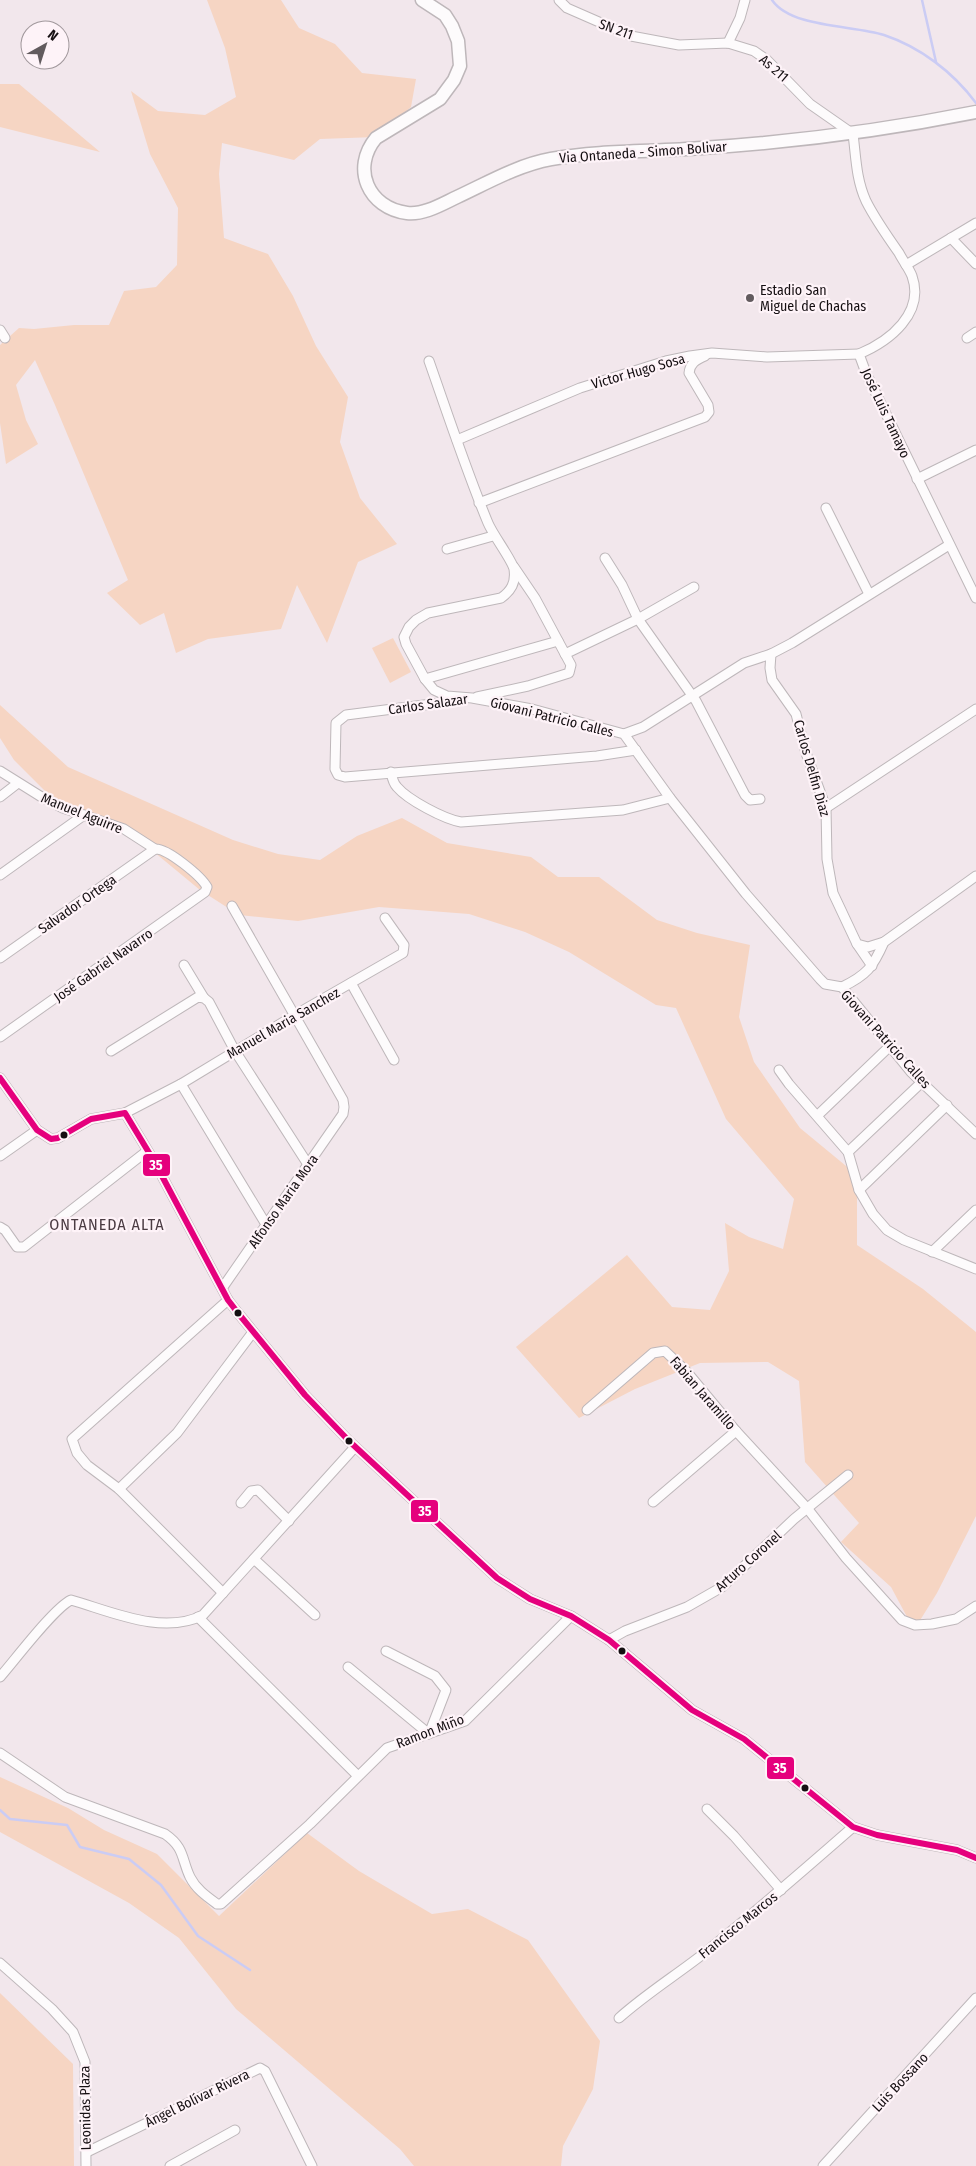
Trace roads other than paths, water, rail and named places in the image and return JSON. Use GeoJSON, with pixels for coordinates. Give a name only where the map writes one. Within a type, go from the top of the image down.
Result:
{"type":"FeatureCollection","features":[{"type":"Feature","properties":{"kind":"street","name":"Via Ontaneda - Simon Bolivar"},"geometry":{"type":"LineString","coordinates":[[422,0],[445,15],[452,26],[458,41],[460,66],[454,80],[440,100],[376,138],[365,155],[363,176],[370,190],[382,203],[399,211],[409,213],[431,209],[516,169],[544,160],[573,155],[703,148],[853,134],[976,112]]}},
{"type":"Feature","properties":{"kind":"street","name":"SN 211"},"geometry":{"type":"LineString","coordinates":[[559,0],[568,8],[632,36],[679,45]]}},
{"type":"Feature","properties":{"kind":"street"},"geometry":{"type":"LineString","coordinates":[[728,43],[740,18],[745,0]]}},
{"type":"Feature","properties":{"kind":"street","name":"As 211"},"geometry":{"type":"LineString","coordinates":[[679,45],[728,43],[754,51],[767,60],[810,104],[853,134]]}},
{"type":"Feature","properties":{"kind":"street","name":"José Luis Tamayo"},"geometry":{"type":"LineString","coordinates":[[853,134],[859,185],[878,223],[906,265],[915,286],[914,304],[908,317],[885,339],[860,354],[866,373],[916,479],[948,546],[976,598]]}},
{"type":"Feature","properties":{"kind":"street"},"geometry":{"type":"LineString","coordinates":[[906,265],[976,223]]}},
{"type":"Feature","properties":{"kind":"street"},"geometry":{"type":"LineString","coordinates":[[951,238],[976,264]]}},
{"type":"Feature","properties":{"kind":"street"},"geometry":{"type":"LineString","coordinates":[[968,338],[976,332]]}},
{"type":"Feature","properties":{"kind":"street"},"geometry":{"type":"LineString","coordinates":[[479,503],[705,417],[710,412],[708,405],[689,373],[690,367],[694,362],[712,353]]}},
{"type":"Feature","properties":{"kind":"street","name":"Victor Hugo Sosa"},"geometry":{"type":"LineString","coordinates":[[457,440],[580,388],[666,361],[712,353],[767,357],[860,354]]}},
{"type":"Feature","properties":{"kind":"street"},"geometry":{"type":"LineString","coordinates":[[429,361],[479,503],[493,536],[534,598],[565,654],[638,620],[694,587]]}},
{"type":"Feature","properties":{"kind":"street"},"geometry":{"type":"LineString","coordinates":[[916,479],[976,450]]}},
{"type":"Feature","properties":{"kind":"street"},"geometry":{"type":"LineString","coordinates":[[826,508],[869,594]]}},
{"type":"Feature","properties":{"kind":"street"},"geometry":{"type":"LineString","coordinates":[[447,550],[493,536]]}},
{"type":"Feature","properties":{"kind":"street"},"geometry":{"type":"LineString","coordinates":[[624,734],[642,726],[744,663],[771,654],[792,644],[948,546]]}},
{"type":"Feature","properties":{"kind":"street"},"geometry":{"type":"LineString","coordinates":[[605,558],[622,585],[638,620],[691,697],[696,701],[745,795],[750,800],[760,799]]}},
{"type":"Feature","properties":{"kind":"street","name":"Giovani Patricio Calles"},"geometry":{"type":"LineString","coordinates":[[514,567],[514,581],[510,591],[501,598],[428,613],[409,627],[404,636],[406,644],[425,679],[434,690],[447,696],[472,698],[532,709],[624,734],[670,798],[746,894],[820,979],[825,984],[842,988],[922,1082],[976,1134]]}},
{"type":"Feature","properties":{"kind":"street"},"geometry":{"type":"LineString","coordinates":[[425,679],[558,641]]}},
{"type":"Feature","properties":{"kind":"street","name":"Carlos Salazar"},"geometry":{"type":"LineString","coordinates":[[391,772],[338,775],[335,769],[336,723],[346,715],[472,698],[528,686],[568,673],[572,669],[565,654]]}},
{"type":"Feature","properties":{"kind":"street","name":"Carlos Delfin Diaz"},"geometry":{"type":"LineString","coordinates":[[771,654],[770,668],[772,680],[796,714],[806,753],[826,808],[827,859],[833,893],[857,944],[872,966]]}},
{"type":"Feature","properties":{"kind":"street"},"geometry":{"type":"LineString","coordinates":[[826,808],[976,709]]}},
{"type":"Feature","properties":{"kind":"street"},"geometry":{"type":"LineString","coordinates":[[636,750],[597,756],[391,772],[396,786],[407,795],[445,818],[461,822],[623,810],[670,798]]}},
{"type":"Feature","properties":{"kind":"street","name":"Manuel Aguirre"},"geometry":{"type":"LineString","coordinates":[[0,771],[63,808],[124,829],[155,849],[169,853],[205,884],[205,892]]}},
{"type":"Feature","properties":{"kind":"street"},"geometry":{"type":"LineString","coordinates":[[0,797],[18,783]]}},
{"type":"Feature","properties":{"kind":"street"},"geometry":{"type":"LineString","coordinates":[[0,875],[84,815]]}},
{"type":"Feature","properties":{"kind":"street","name":"Salvador Ortega"},"geometry":{"type":"LineString","coordinates":[[0,958],[155,849]]}},
{"type":"Feature","properties":{"kind":"street"},"geometry":{"type":"LineString","coordinates":[[857,944],[868,947],[884,942],[976,876]]}},
{"type":"Feature","properties":{"kind":"street","name":"José Gabriel Navarro"},"geometry":{"type":"LineString","coordinates":[[0,1037],[205,892]]}},
{"type":"Feature","properties":{"kind":"street"},"geometry":{"type":"LineString","coordinates":[[232,906],[295,1015]]}},
{"type":"Feature","properties":{"kind":"street","name":"Manuel Maria Sanchez"},"geometry":{"type":"LineString","coordinates":[[126,1114],[181,1084],[404,951],[404,945],[384,918]]}},
{"type":"Feature","properties":{"kind":"street"},"geometry":{"type":"LineString","coordinates":[[842,988],[856,981],[872,966],[884,942]]}},
{"type":"Feature","properties":{"kind":"street"},"geometry":{"type":"LineString","coordinates":[[184,964],[201,998],[208,1002],[235,1051],[309,1166]]}},
{"type":"Feature","properties":{"kind":"street"},"geometry":{"type":"LineString","coordinates":[[351,983],[394,1060]]}},
{"type":"Feature","properties":{"kind":"street"},"geometry":{"type":"LineString","coordinates":[[111,1051],[201,998]]}},
{"type":"Feature","properties":{"kind":"street","name":"Alfonso Maria Mora"},"geometry":{"type":"LineString","coordinates":[[223,1287],[309,1166],[343,1114],[343,1100],[295,1015]]}},
{"type":"Feature","properties":{"kind":"street"},"geometry":{"type":"LineString","coordinates":[[818,1115],[890,1046]]}},
{"type":"Feature","properties":{"kind":"street"},"geometry":{"type":"LineString","coordinates":[[779,1070],[848,1152],[859,1190],[873,1214],[887,1230],[904,1240],[932,1252],[976,1268]]}},
{"type":"Feature","properties":{"kind":"street"},"geometry":{"type":"LineString","coordinates":[[0,1078],[37,1130],[46,1137],[58,1138],[91,1119],[126,1114],[223,1287],[228,1300],[253,1332],[304,1395],[355,1447],[497,1578],[530,1599],[571,1616],[609,1640],[692,1710],[744,1739],[853,1827],[877,1835],[957,1850],[976,1858]]}},
{"type":"Feature","properties":{"kind":"street"},"geometry":{"type":"LineString","coordinates":[[848,1152],[922,1082]]}},
{"type":"Feature","properties":{"kind":"street"},"geometry":{"type":"LineString","coordinates":[[181,1084],[267,1226]]}},
{"type":"Feature","properties":{"kind":"street"},"geometry":{"type":"LineString","coordinates":[[859,1190],[947,1105]]}},
{"type":"Feature","properties":{"kind":"street"},"geometry":{"type":"LineString","coordinates":[[0,1156],[37,1130]]}},
{"type":"Feature","properties":{"kind":"street"},"geometry":{"type":"LineString","coordinates":[[0,1227],[5,1230],[17,1247],[24,1247],[147,1151]]}},
{"type":"Feature","properties":{"kind":"street"},"geometry":{"type":"LineString","coordinates":[[932,1252],[976,1210]]}},
{"type":"Feature","properties":{"kind":"street"},"geometry":{"type":"LineString","coordinates":[[223,1593],[119,1489],[87,1465],[76,1453],[72,1439],[228,1300]]}},
{"type":"Feature","properties":{"kind":"street"},"geometry":{"type":"LineString","coordinates":[[119,1489],[177,1433],[253,1332]]}},
{"type":"Feature","properties":{"kind":"street","name":"Fabian Jaramillo"},"geometry":{"type":"LineString","coordinates":[[587,1410],[653,1354],[665,1350],[807,1508],[846,1558],[902,1620],[915,1626],[932,1624],[956,1619],[976,1606]]}},
{"type":"Feature","properties":{"kind":"street"},"geometry":{"type":"LineString","coordinates":[[653,1502],[736,1431]]}},
{"type":"Feature","properties":{"kind":"street"},"geometry":{"type":"LineString","coordinates":[[0,1677],[52,1617],[71,1600],[159,1622],[188,1621],[198,1617],[208,1610],[355,1447]]}},
{"type":"Feature","properties":{"kind":"street","name":"Arturo Coronel"},"geometry":{"type":"LineString","coordinates":[[609,1640],[625,1630],[688,1607],[714,1593],[807,1508],[848,1475]]}},
{"type":"Feature","properties":{"kind":"street"},"geometry":{"type":"LineString","coordinates":[[241,1503],[251,1491],[258,1490],[289,1521]]}},
{"type":"Feature","properties":{"kind":"street"},"geometry":{"type":"LineString","coordinates":[[254,1560],[315,1614]]}},
{"type":"Feature","properties":{"kind":"street","name":"Ramon Miño"},"geometry":{"type":"LineString","coordinates":[[0,1753],[65,1797],[165,1834],[173,1840],[184,1855],[189,1875],[197,1888],[217,1904],[223,1903],[310,1824],[387,1748],[465,1721],[571,1616]]}},
{"type":"Feature","properties":{"kind":"street"},"geometry":{"type":"LineString","coordinates":[[198,1617],[358,1776]]}},
{"type":"Feature","properties":{"kind":"street"},"geometry":{"type":"LineString","coordinates":[[348,1667],[429,1734],[446,1690],[435,1676],[386,1651]]}},
{"type":"Feature","properties":{"kind":"street"},"geometry":{"type":"LineString","coordinates":[[707,1809],[734,1836],[781,1890]]}},
{"type":"Feature","properties":{"kind":"street","name":"Francisco Marcos"},"geometry":{"type":"LineString","coordinates":[[620,2018],[643,1997],[706,1952],[853,1827]]}},
{"type":"Feature","properties":{"kind":"street","name":"Leonidas Plaza"},"geometry":{"type":"LineString","coordinates":[[0,1963],[52,2009],[73,2032],[85,2062],[86,2166]]}},
{"type":"Feature","properties":{"kind":"street","name":"Luis Bossano"},"geometry":{"type":"LineString","coordinates":[[823,2166],[976,1998]]}},
{"type":"Feature","properties":{"kind":"street","name":"Ángel Bolívar Rivera"},"geometry":{"type":"LineString","coordinates":[[87,2152],[260,2068],[265,2072],[312,2166]]}},
{"type":"Feature","properties":{"kind":"street"},"geometry":{"type":"LineString","coordinates":[[170,2166],[235,2130]]}},
{"type":"Feature","properties":{"kind":"waterway"},"geometry":{"type":"LineString","coordinates":[[772,0],[781,9],[793,16],[808,21],[884,35],[910,46],[946,71],[976,103]]}},
{"type":"Feature","properties":{"kind":"waterway"},"geometry":{"type":"LineString","coordinates":[[922,0],[936,62]]}},
{"type":"Feature","properties":{"kind":"waterway"},"geometry":{"type":"LineString","coordinates":[[0,1810],[10,1819],[67,1825],[80,1847],[129,1859],[161,1885],[198,1936],[250,1970]]}},
{"type":"Feature","properties":{"kind":"place","name":"Estadio San Miguel de Chachas"},"geometry":{"type":"Point","coordinates":[750,298]}},
{"type":"Feature","properties":{"kind":"district","name":"ONTANEDA ALTA"},"geometry":{"type":"Point","coordinates":[107,1224]}}]}
